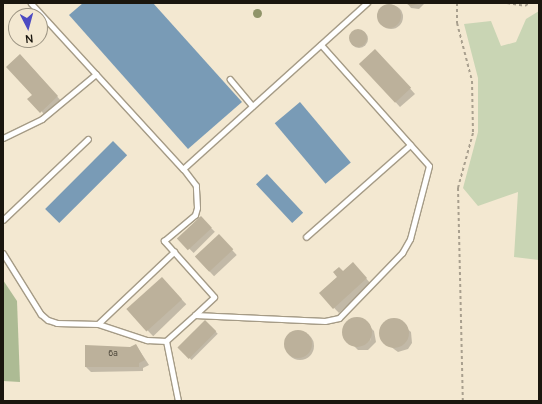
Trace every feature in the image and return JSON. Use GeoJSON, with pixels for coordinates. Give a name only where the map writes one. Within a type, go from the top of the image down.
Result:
{"type":"FeatureCollection","features":[{"type":"Feature","properties":{"kind":"lane"},"geometry":{"type":"LineString","coordinates":[[3,253],[41,314],[48,320],[57,323],[98,324],[147,340],[166,341],[214,297],[164,241],[194,215],[198,208],[196,186],[183,169],[31,3]]}},
{"type":"Feature","properties":{"kind":"lane"},"geometry":{"type":"LineString","coordinates":[[183,169],[367,3]]}},
{"type":"Feature","properties":{"kind":"lane"},"geometry":{"type":"LineString","coordinates":[[195,315],[325,321],[339,318],[402,253],[410,239],[429,166],[321,45]]}},
{"type":"Feature","properties":{"kind":"lane"},"geometry":{"type":"LineString","coordinates":[[3,138],[42,119],[96,74]]}},
{"type":"Feature","properties":{"kind":"lane"},"geometry":{"type":"LineString","coordinates":[[230,79],[253,106]]}},
{"type":"Feature","properties":{"kind":"lane"},"geometry":{"type":"LineString","coordinates":[[3,220],[88,139]]}},
{"type":"Feature","properties":{"kind":"lane"},"geometry":{"type":"LineString","coordinates":[[306,237],[410,145]]}},
{"type":"Feature","properties":{"kind":"lane"},"geometry":{"type":"LineString","coordinates":[[98,324],[174,252]]}},
{"type":"Feature","properties":{"kind":"lane"},"geometry":{"type":"LineString","coordinates":[[166,341],[178,401]]}},
{"type":"Feature","properties":{"kind":"path"},"geometry":{"type":"LineString","coordinates":[[457,3],[457,23],[472,81],[473,133],[458,188],[463,401]]}},
{"type":"Feature","properties":{"kind":"path"},"geometry":{"type":"LineString","coordinates":[[507,3],[525,6],[529,3]]}},
{"type":"Feature","properties":{"kind":"green space"},"geometry":{"type":"Polygon","coordinates":[[[539,11],[539,260],[514,257],[518,192],[478,206],[463,188],[478,132],[478,78],[464,24],[491,21],[501,46],[516,42],[526,19],[539,11]]]}},
{"type":"Feature","properties":{"kind":"green space"},"geometry":{"type":"Polygon","coordinates":[[[3,280],[17,301],[20,382],[3,381],[3,280]]]}},
{"type":"Feature","properties":{"kind":"water"},"geometry":{"type":"Polygon","coordinates":[[[83,3],[153,3],[242,102],[188,149],[69,15],[83,3]]]}},
{"type":"Feature","properties":{"kind":"water"},"geometry":{"type":"Polygon","coordinates":[[[300,102],[351,163],[326,184],[275,123],[300,102]]]}},
{"type":"Feature","properties":{"kind":"water"},"geometry":{"type":"Polygon","coordinates":[[[113,141],[127,155],[59,223],[45,209],[113,141]]]}},
{"type":"Feature","properties":{"kind":"water"},"geometry":{"type":"Polygon","coordinates":[[[267,174],[303,213],[292,223],[256,184],[267,174]]]}},
{"type":"Feature","properties":{"kind":"building"},"geometry":{"type":"Polygon","coordinates":[[[405,3],[422,3],[411,6],[405,3]]]}},
{"type":"Feature","properties":{"kind":"building"},"geometry":{"type":"Polygon","coordinates":[[[389,4],[398,7],[401,16],[398,25],[389,28],[380,25],[377,16],[380,7],[389,4]]]}},
{"type":"Feature","properties":{"kind":"building"},"geometry":{"type":"Polygon","coordinates":[[[358,29],[364,32],[367,38],[364,44],[358,47],[352,44],[349,38],[352,32],[358,29]]]}},
{"type":"Feature","properties":{"kind":"building"},"geometry":{"type":"Polygon","coordinates":[[[375,49],[411,88],[395,103],[359,64],[375,49]]]}},
{"type":"Feature","properties":{"kind":"building"},"geometry":{"type":"Polygon","coordinates":[[[20,54],[58,96],[40,113],[27,99],[32,95],[6,67],[20,54]]]}},
{"type":"Feature","properties":{"kind":"building"},"geometry":{"type":"Polygon","coordinates":[[[201,216],[212,228],[188,250],[177,239],[201,216]]]}},
{"type":"Feature","properties":{"kind":"building"},"geometry":{"type":"Polygon","coordinates":[[[219,234],[233,249],[209,272],[195,257],[219,234]]]}},
{"type":"Feature","properties":{"kind":"building"},"geometry":{"type":"Polygon","coordinates":[[[353,262],[367,278],[333,309],[319,293],[337,277],[333,272],[339,267],[343,271],[353,262]]]}},
{"type":"Feature","properties":{"kind":"building"},"geometry":{"type":"Polygon","coordinates":[[[162,277],[182,299],[146,331],[126,309],[162,277]]]}},
{"type":"Feature","properties":{"kind":"building"},"geometry":{"type":"Polygon","coordinates":[[[357,317],[367,322],[372,332],[367,342],[357,347],[347,342],[342,332],[347,322],[357,317]]]}},
{"type":"Feature","properties":{"kind":"building"},"geometry":{"type":"Polygon","coordinates":[[[394,318],[404,323],[409,333],[404,343],[394,348],[384,343],[379,333],[384,323],[394,318]]]}},
{"type":"Feature","properties":{"kind":"building"},"geometry":{"type":"Polygon","coordinates":[[[205,320],[216,331],[189,359],[177,348],[205,320]]]}},
{"type":"Feature","properties":{"kind":"building"},"geometry":{"type":"Polygon","coordinates":[[[298,330],[308,334],[312,344],[308,354],[298,358],[288,354],[284,344],[288,334],[298,330]]]}},
{"type":"Feature","properties":{"kind":"building"},"geometry":{"type":"Polygon","coordinates":[[[136,344],[145,360],[139,363],[139,367],[85,367],[85,345],[130,347],[136,344]]]}}]}
